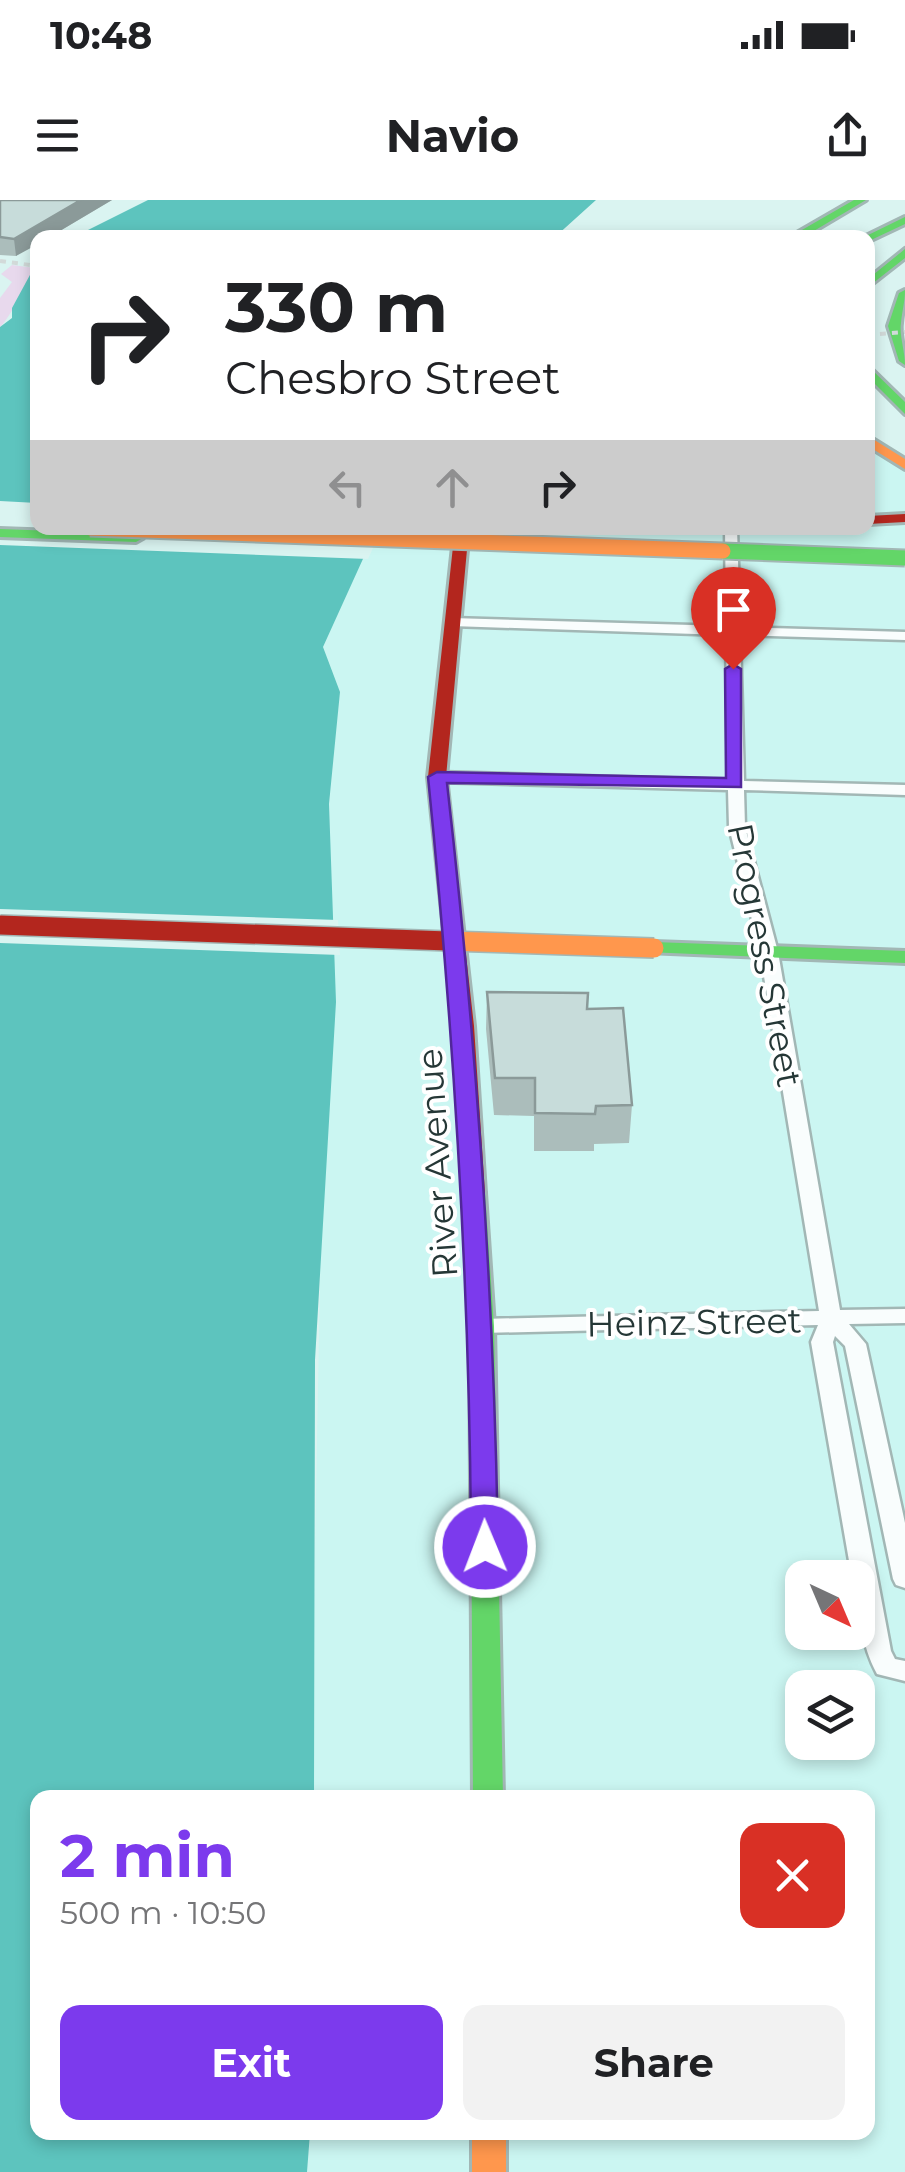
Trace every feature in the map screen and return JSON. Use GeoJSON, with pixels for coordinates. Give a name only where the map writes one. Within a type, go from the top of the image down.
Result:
{"type":"FeatureCollection","features":[{"type":"Feature","properties":{"kind":"main road"},"geometry":{"type":"LineString","coordinates":[[820,230],[861,200]]}},
{"type":"Feature","properties":{"kind":"main road"},"geometry":{"type":"LineString","coordinates":[[823,230],[879,200]]}},
{"type":"Feature","properties":{"kind":"main road"},"geometry":{"type":"LineString","coordinates":[[875,234],[905,220]]}},
{"type":"Feature","properties":{"kind":"main road"},"geometry":{"type":"LineString","coordinates":[[875,250],[905,235]]}},
{"type":"Feature","properties":{"kind":"main road"},"geometry":{"type":"LineString","coordinates":[[875,278],[905,252]]}},
{"type":"Feature","properties":{"kind":"main road"},"geometry":{"type":"LineString","coordinates":[[905,292],[894,312],[894,327],[905,361]]}},
{"type":"Feature","properties":{"kind":"main road"},"geometry":{"type":"LineString","coordinates":[[875,378],[905,410]]}},
{"type":"Feature","properties":{"kind":"main road"},"geometry":{"type":"LineString","coordinates":[[875,430],[905,440]]}},
{"type":"Feature","properties":{"kind":"main road"},"geometry":{"type":"LineString","coordinates":[[875,432],[905,464]]}},
{"type":"Feature","properties":{"kind":"main road"},"geometry":{"type":"LineString","coordinates":[[0,511],[30,513]]}},
{"type":"Feature","properties":{"kind":"main road"},"geometry":{"type":"LineString","coordinates":[[875,520],[905,518]]}},
{"type":"Feature","properties":{"kind":"main road"},"geometry":{"type":"LineString","coordinates":[[0,524],[30,525]]}},
{"type":"Feature","properties":{"kind":"main road"},"geometry":{"type":"LineString","coordinates":[[0,534],[30,534]]}},
{"type":"Feature","properties":{"kind":"main road"},"geometry":{"type":"LineString","coordinates":[[280,535],[905,558]]}},
{"type":"Feature","properties":{"kind":"main road","name":"River Avenue"},"geometry":{"type":"LineString","coordinates":[[461,535],[437,777],[464,1026],[482,1326],[488,1790]]}},
{"type":"Feature","properties":{"kind":"main road"},"geometry":{"type":"LineString","coordinates":[[505,535],[905,545]]}},
{"type":"Feature","properties":{"kind":"main road"},"geometry":{"type":"LineString","coordinates":[[505,535],[905,569]]}},
{"type":"Feature","properties":{"kind":"main road"},"geometry":{"type":"LineString","coordinates":[[505,535],[620,565],[858,580]]}},
{"type":"Feature","properties":{"kind":"main road"},"geometry":{"type":"LineString","coordinates":[[0,925],[905,957]]}},
{"type":"Feature","properties":{"kind":"main road"},"geometry":{"type":"LineString","coordinates":[[489,2140],[489,2172]]}},
{"type":"Feature","properties":{"kind":"street","name":"Progress Street"},"geometry":{"type":"LineString","coordinates":[[731,535],[737,827],[768,952],[831,1319],[822,1342],[878,1651],[886,1667],[905,1671]]}},
{"type":"Feature","properties":{"kind":"street"},"geometry":{"type":"LineString","coordinates":[[452,622],[905,636]]}},
{"type":"Feature","properties":{"kind":"street"},"geometry":{"type":"LineString","coordinates":[[437,777],[905,790]]}},
{"type":"Feature","properties":{"kind":"street","name":"Heinz Street"},"geometry":{"type":"LineString","coordinates":[[482,1326],[905,1316]]}},
{"type":"Feature","properties":{"kind":"street","name":"Progress Street"},"geometry":{"type":"LineString","coordinates":[[831,1319],[855,1344],[905,1579]]}},
{"type":"Feature","properties":{"kind":"shaded area"},"geometry":{"type":"Polygon","coordinates":[[[12,265],[30,267],[30,278],[0,327],[0,298],[12,282],[1,274],[12,265]]]}},
{"type":"Feature","properties":{"kind":"shaded area"},"geometry":{"type":"Polygon","coordinates":[[[875,445],[905,465],[905,2172],[307,2172],[309,2140],[875,2140],[875,1790],[314,1790],[313,1654],[329,804],[340,692],[323,647],[374,535],[875,535],[875,445]]]}},
{"type":"Feature","properties":{"kind":"water"},"geometry":{"type":"Polygon","coordinates":[[[148,200],[596,200],[563,230],[88,230],[148,200]]]}},
{"type":"Feature","properties":{"kind":"water"},"geometry":{"type":"Polygon","coordinates":[[[30,275],[30,535],[374,535],[323,647],[340,692],[329,804],[336,1002],[315,1360],[314,1790],[30,1790],[30,2140],[309,2140],[307,2172],[0,2172],[0,327],[12,318],[12,308],[30,275]]]}},
{"type":"Feature","properties":{"kind":"pier"},"geometry":{"type":"Polygon","coordinates":[[[0,501],[30,503],[30,535],[379,535],[368,559],[0,545],[0,501]]]}},
{"type":"Feature","properties":{"kind":"pier"},"geometry":{"type":"Polygon","coordinates":[[[0,909],[338,920],[340,955],[0,943],[0,909]]]}},
{"type":"Feature","properties":{"kind":"building"},"geometry":{"type":"Polygon","coordinates":[[[0,200],[81,200],[14,239],[0,237],[0,200]]]}},
{"type":"Feature","properties":{"kind":"building"},"geometry":{"type":"Polygon","coordinates":[[[487,992],[588,993],[587,1009],[623,1008],[632,1105],[596,1106],[595,1114],[535,1113],[535,1078],[495,1078],[487,992]]]}},
{"type":"Feature","properties":{"kind":"railway"},"geometry":{"type":"LineString","coordinates":[[0,261],[30,265]]}},
{"type":"Feature","properties":{"kind":"railway"},"geometry":{"type":"LineString","coordinates":[[875,334],[905,332]]}},
{"type":"Feature","properties":{"kind":"traffic: fast"},"geometry":{"type":"LineString","coordinates":[[807,230],[861,200]]}},
{"type":"Feature","properties":{"kind":"traffic: fast"},"geometry":{"type":"LineString","coordinates":[[875,234],[905,220]]}},
{"type":"Feature","properties":{"kind":"traffic: fast"},"geometry":{"type":"LineString","coordinates":[[875,278],[905,252]]}},
{"type":"Feature","properties":{"kind":"traffic: fast"},"geometry":{"type":"LineString","coordinates":[[905,293],[894,326],[905,361]]}},
{"type":"Feature","properties":{"kind":"traffic: fast"},"geometry":{"type":"LineString","coordinates":[[875,378],[905,410]]}},
{"type":"Feature","properties":{"kind":"traffic: fast"},"geometry":{"type":"LineString","coordinates":[[0,533],[30,534]]}},
{"type":"Feature","properties":{"kind":"traffic: fast"},"geometry":{"type":"LineString","coordinates":[[54,535],[136,538]]}},
{"type":"Feature","properties":{"kind":"traffic: fast"},"geometry":{"type":"LineString","coordinates":[[723,551],[905,558]]}},
{"type":"Feature","properties":{"kind":"traffic: fast"},"geometry":{"type":"LineString","coordinates":[[654,948],[905,957]]}},
{"type":"Feature","properties":{"kind":"traffic: fast"},"geometry":{"type":"LineString","coordinates":[[474,1193],[482,1326],[488,1790]]}},
{"type":"Feature","properties":{"kind":"traffic: slow"},"geometry":{"type":"LineString","coordinates":[[875,445],[905,465]]}},
{"type":"Feature","properties":{"kind":"traffic: slow"},"geometry":{"type":"LineString","coordinates":[[283,535],[723,551]]}},
{"type":"Feature","properties":{"kind":"traffic: slow"},"geometry":{"type":"LineString","coordinates":[[448,941],[654,948]]}},
{"type":"Feature","properties":{"kind":"traffic: slow"},"geometry":{"type":"LineString","coordinates":[[489,2140],[489,2172]]}},
{"type":"Feature","properties":{"kind":"traffic: jam"},"geometry":{"type":"LineString","coordinates":[[875,520],[905,518]]}},
{"type":"Feature","properties":{"kind":"traffic: jam"},"geometry":{"type":"LineString","coordinates":[[461,535],[437,777],[464,1026],[474,1193]]}},
{"type":"Feature","properties":{"kind":"traffic: jam"},"geometry":{"type":"LineString","coordinates":[[0,925],[448,941]]}},
{"type":"Feature","properties":{"kind":"route"},"geometry":{"type":"LineString","coordinates":[[485,1547],[482,1326],[464,1026],[437,777],[735,783],[733,669]]}}]}
